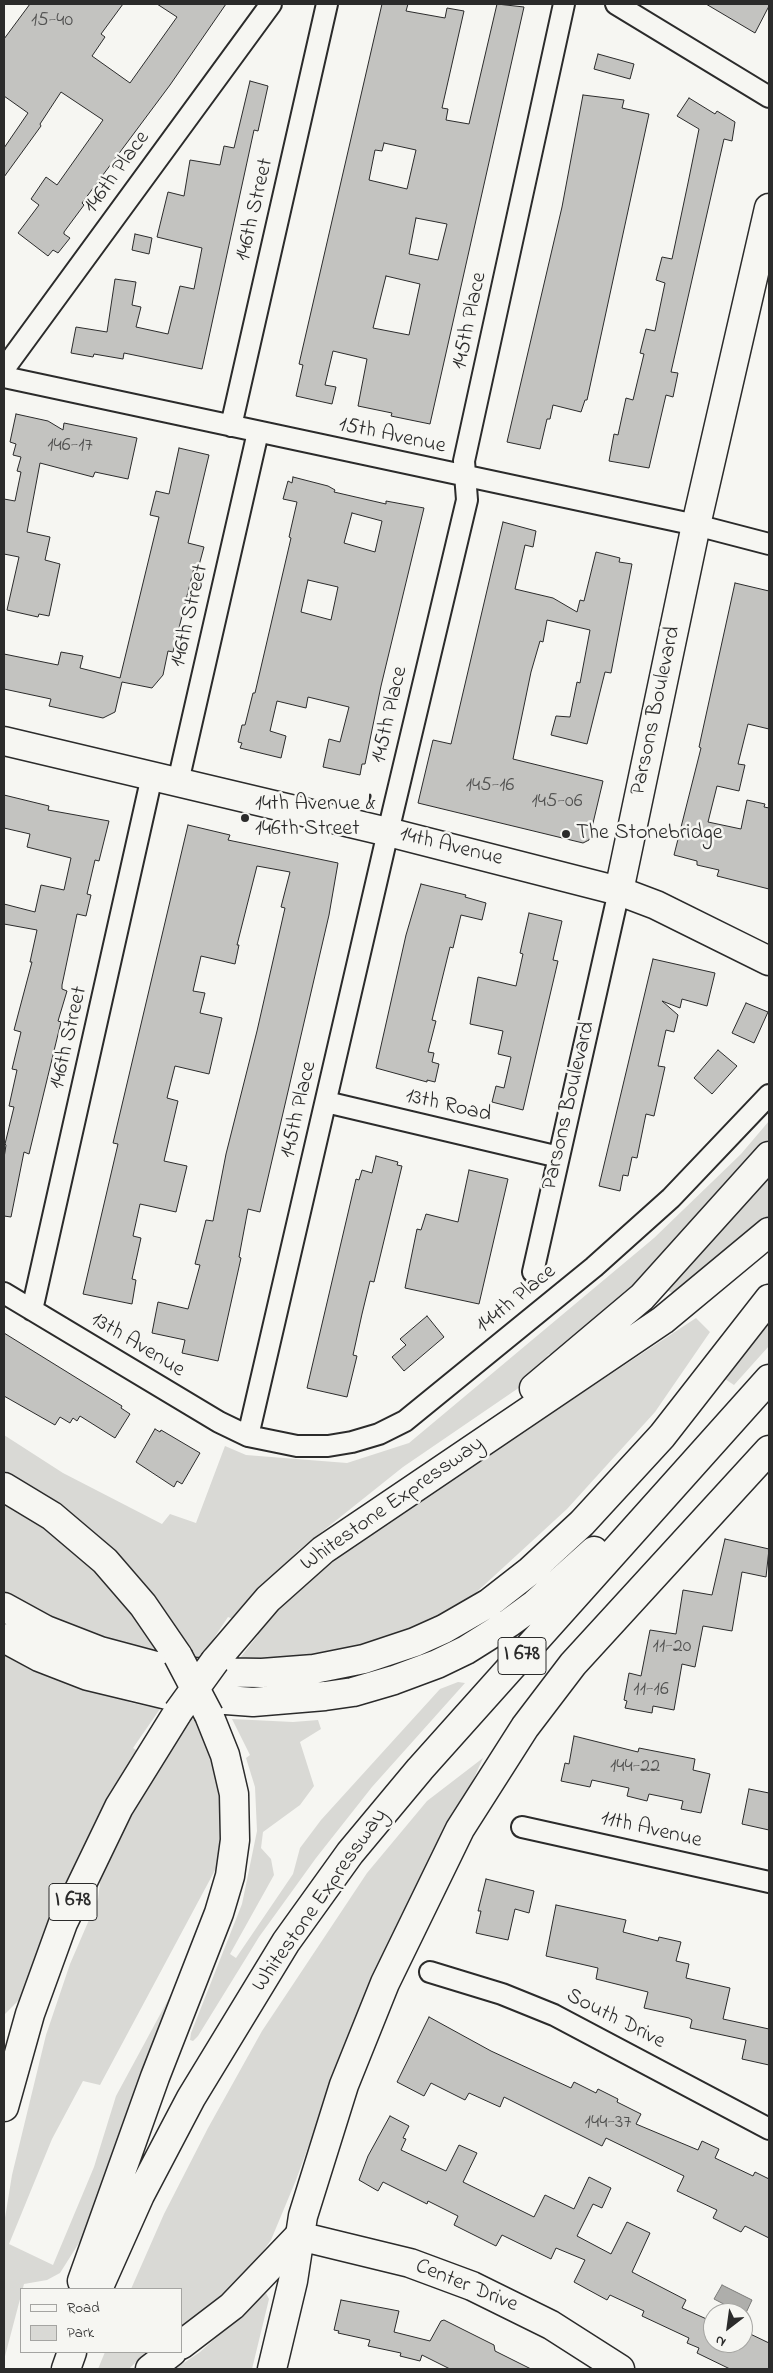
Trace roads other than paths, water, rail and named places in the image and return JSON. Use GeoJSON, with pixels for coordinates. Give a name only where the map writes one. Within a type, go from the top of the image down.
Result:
{"type":"FeatureCollection","features":[{"type":"Feature","properties":{"kind":"main road","name":"Parsons Boulevard"},"geometry":{"type":"LineString","coordinates":[[619,891],[696,525],[769,208]]}},
{"type":"Feature","properties":{"kind":"main road","name":"14th Avenue"},"geometry":{"type":"LineString","coordinates":[[4,741],[388,832],[619,891],[649,902],[769,961]]}},
{"type":"Feature","properties":{"kind":"main road"},"geometry":{"type":"LineString","coordinates":[[368,1518],[568,1361],[631,1307],[675,1263],[769,1156]]}},
{"type":"Feature","properties":{"kind":"main road","name":"Whitestone Expressway"},"geometry":{"type":"LineString","coordinates":[[4,2108],[30,2014],[63,1923],[119,1807],[178,1712],[244,1624],[281,1585],[316,1555],[663,1320],[769,1232]]}},
{"type":"Feature","properties":{"kind":"main road"},"geometry":{"type":"LineString","coordinates":[[4,1607],[46,1630],[100,1652],[149,1665],[195,1672],[262,1673],[314,1669],[364,1659],[415,1642],[459,1622],[503,1593],[582,1523],[662,1436],[769,1299]]}},
{"type":"Feature","properties":{"kind":"main road"},"geometry":{"type":"LineString","coordinates":[[4,1638],[55,1664],[104,1681],[164,1694],[206,1700],[254,1702],[304,1699],[359,1690],[408,1675],[437,1664],[482,1641],[535,1604],[588,1557],[769,1378]]}},
{"type":"Feature","properties":{"kind":"main road","name":"Whitestone Expressway"},"geometry":{"type":"LineString","coordinates":[[98,2288],[140,2195],[191,2098],[286,1942],[345,1860],[420,1769],[769,1378]]}},
{"type":"Feature","properties":{"kind":"main road"},"geometry":{"type":"LineString","coordinates":[[272,2369],[293,2281],[305,2206],[360,2042],[419,1911],[460,1830],[525,1727],[573,1664],[769,1450]]}},
{"type":"Feature","properties":{"kind":"main road"},"geometry":{"type":"LineString","coordinates":[[4,1487],[52,1516],[105,1561],[147,1611],[178,1656],[209,1715],[225,1755],[234,1794],[235,1840],[230,1876],[219,1913],[156,2077],[79,2288]]}},
{"type":"Feature","properties":{"kind":"main road"},"geometry":{"type":"LineString","coordinates":[[182,2344],[232,2306],[299,2236]]}},
{"type":"Feature","properties":{"kind":"main road","name":"Center Drive"},"geometry":{"type":"LineString","coordinates":[[299,2236],[396,2259],[472,2286],[551,2325],[620,2369]]}},
{"type":"Feature","properties":{"kind":"main road"},"geometry":{"type":"LineString","coordinates":[[54,2369],[59,2353]]}},
{"type":"Feature","properties":{"kind":"main road"},"geometry":{"type":"LineString","coordinates":[[66,2369],[72,2353]]}},
{"type":"Feature","properties":{"kind":"main road"},"geometry":{"type":"LineString","coordinates":[[150,2369],[171,2353]]}},
{"type":"Feature","properties":{"kind":"street","name":"146th Place"},"geometry":{"type":"LineString","coordinates":[[4,369],[271,4]]}},
{"type":"Feature","properties":{"kind":"street","name":"146th Street"},"geometry":{"type":"LineString","coordinates":[[231,426],[327,4]]}},
{"type":"Feature","properties":{"kind":"street","name":"145th Place"},"geometry":{"type":"LineString","coordinates":[[248,1436],[467,500],[464,461],[564,4]]}},
{"type":"Feature","properties":{"kind":"street"},"geometry":{"type":"LineString","coordinates":[[616,4],[769,97]]}},
{"type":"Feature","properties":{"kind":"street","name":"15th Avenue"},"geometry":{"type":"LineString","coordinates":[[4,378],[465,478],[696,525],[769,544]]}},
{"type":"Feature","properties":{"kind":"street","name":"146th Street"},"geometry":{"type":"LineString","coordinates":[[32,1310],[165,779],[258,432]]}},
{"type":"Feature","properties":{"kind":"street","name":"Parsons Boulevard"},"geometry":{"type":"LineString","coordinates":[[532,1272],[619,891]]}},
{"type":"Feature","properties":{"kind":"street","name":"144th Place"},"geometry":{"type":"LineString","coordinates":[[248,1436],[297,1446],[328,1446],[352,1442],[379,1434],[405,1420],[633,1234],[690,1180],[769,1095]]}},
{"type":"Feature","properties":{"kind":"street","name":"13th Road"},"geometry":{"type":"LineString","coordinates":[[326,1102],[559,1157]]}},
{"type":"Feature","properties":{"kind":"street","name":"13th Avenue"},"geometry":{"type":"LineString","coordinates":[[4,1293],[219,1422],[248,1436]]}},
{"type":"Feature","properties":{"kind":"street","name":"11th Avenue"},"geometry":{"type":"LineString","coordinates":[[522,1826],[769,1882]]}},
{"type":"Feature","properties":{"kind":"street","name":"South Drive"},"geometry":{"type":"LineString","coordinates":[[430,1972],[502,1994],[554,2014],[769,2129]]}},
{"type":"Feature","properties":{"kind":"place","name":"14th Avenue & 146th Street"},"geometry":{"type":"Point","coordinates":[245,818]}},
{"type":"Feature","properties":{"kind":"place","name":"The Stonebridge"},"geometry":{"type":"Point","coordinates":[566,834]}}]}
